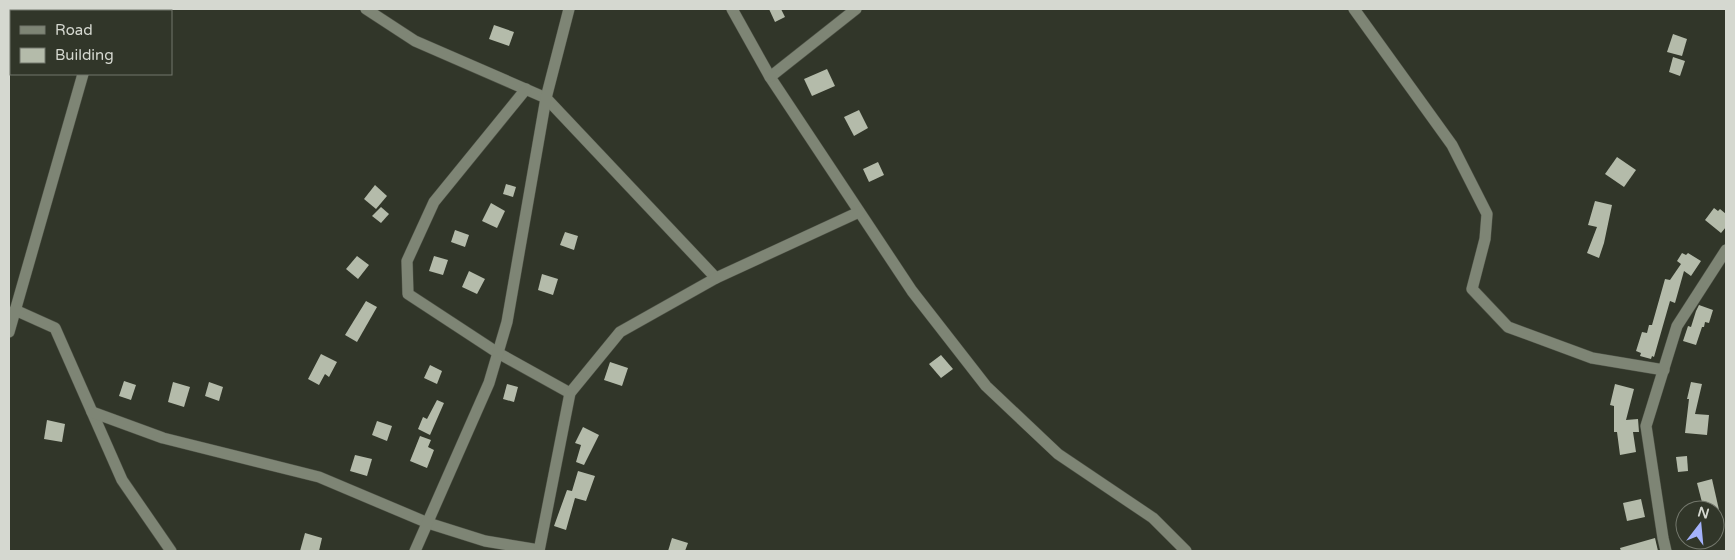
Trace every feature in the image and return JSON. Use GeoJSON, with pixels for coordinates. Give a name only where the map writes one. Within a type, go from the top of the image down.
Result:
{"type":"FeatureCollection","features":[{"type":"Feature","properties":{"kind":"street"},"geometry":{"type":"LineString","coordinates":[[366,9],[415,41],[546,98],[716,278]]}},
{"type":"Feature","properties":{"kind":"street"},"geometry":{"type":"LineString","coordinates":[[415,551],[489,383],[507,322],[546,98],[569,9]]}},
{"type":"Feature","properties":{"kind":"street"},"geometry":{"type":"LineString","coordinates":[[732,9],[770,77],[912,291],[986,386],[1058,454],[1153,518],[1186,551]]}},
{"type":"Feature","properties":{"kind":"street"},"geometry":{"type":"LineString","coordinates":[[770,77],[856,9]]}},
{"type":"Feature","properties":{"kind":"street"},"geometry":{"type":"LineString","coordinates":[[1354,9],[1452,146],[1487,214],[1485,239],[1472,289],[1508,327],[1592,358],[1664,370]]}},
{"type":"Feature","properties":{"kind":"street"},"geometry":{"type":"LineString","coordinates":[[9,332],[83,75]]}},
{"type":"Feature","properties":{"kind":"street"},"geometry":{"type":"LineString","coordinates":[[526,89],[434,202],[407,261],[408,294],[498,353],[570,392]]}},
{"type":"Feature","properties":{"kind":"street"},"geometry":{"type":"LineString","coordinates":[[92,412],[163,438],[319,478],[428,523],[485,541],[539,551],[570,392],[620,332],[716,278],[859,212]]}},
{"type":"Feature","properties":{"kind":"street"},"geometry":{"type":"LineString","coordinates":[[1666,551],[1646,426],[1677,326],[1726,250]]}},
{"type":"Feature","properties":{"kind":"street"},"geometry":{"type":"LineString","coordinates":[[14,310],[55,328],[122,480],[171,551]]}},
{"type":"Feature","properties":{"kind":"building"},"geometry":{"type":"Polygon","coordinates":[[[769,9],[781,9],[785,17],[775,22],[769,9]]]}},
{"type":"Feature","properties":{"kind":"building"},"geometry":{"type":"Polygon","coordinates":[[[494,25],[514,32],[509,46],[489,39],[494,25]]]}},
{"type":"Feature","properties":{"kind":"building"},"geometry":{"type":"Polygon","coordinates":[[[1673,34],[1687,39],[1682,56],[1667,52],[1673,34]]]}},
{"type":"Feature","properties":{"kind":"building"},"geometry":{"type":"Polygon","coordinates":[[[1673,57],[1685,61],[1680,76],[1669,72],[1673,57]]]}},
{"type":"Feature","properties":{"kind":"building"},"geometry":{"type":"Polygon","coordinates":[[[827,69],[835,86],[812,96],[804,79],[827,69]]]}},
{"type":"Feature","properties":{"kind":"building"},"geometry":{"type":"Polygon","coordinates":[[[859,110],[868,128],[854,136],[844,117],[859,110]]]}},
{"type":"Feature","properties":{"kind":"building"},"geometry":{"type":"Polygon","coordinates":[[[1617,157],[1636,170],[1624,187],[1605,174],[1617,157]]]}},
{"type":"Feature","properties":{"kind":"building"},"geometry":{"type":"Polygon","coordinates":[[[878,162],[884,175],[869,182],[863,169],[878,162]]]}},
{"type":"Feature","properties":{"kind":"building"},"geometry":{"type":"Polygon","coordinates":[[[506,184],[516,187],[513,197],[503,194],[506,184]]]}},
{"type":"Feature","properties":{"kind":"building"},"geometry":{"type":"Polygon","coordinates":[[[375,185],[387,196],[376,209],[364,199],[375,185]]]}},
{"type":"Feature","properties":{"kind":"building"},"geometry":{"type":"Polygon","coordinates":[[[1595,201],[1612,205],[1599,258],[1587,253],[1597,227],[1588,225],[1595,201]]]}},
{"type":"Feature","properties":{"kind":"building"},"geometry":{"type":"Polygon","coordinates":[[[491,203],[505,211],[497,228],[482,221],[491,203]]]}},
{"type":"Feature","properties":{"kind":"building"},"geometry":{"type":"Polygon","coordinates":[[[381,207],[389,214],[381,223],[372,216],[381,207]]]}},
{"type":"Feature","properties":{"kind":"building"},"geometry":{"type":"Polygon","coordinates":[[[1714,208],[1718,211],[1720,209],[1726,214],[1726,227],[1721,233],[1705,220],[1714,208]]]}},
{"type":"Feature","properties":{"kind":"building"},"geometry":{"type":"Polygon","coordinates":[[[455,230],[469,235],[465,247],[451,242],[455,230]]]}},
{"type":"Feature","properties":{"kind":"building"},"geometry":{"type":"Polygon","coordinates":[[[565,232],[578,236],[574,250],[560,245],[565,232]]]}},
{"type":"Feature","properties":{"kind":"building"},"geometry":{"type":"Polygon","coordinates":[[[1682,253],[1686,255],[1688,253],[1701,261],[1691,276],[1684,271],[1675,303],[1670,301],[1654,357],[1652,356],[1651,359],[1640,356],[1641,353],[1636,351],[1642,332],[1647,333],[1649,325],[1652,325],[1665,279],[1670,280],[1681,264],[1677,261],[1682,253]]]}},
{"type":"Feature","properties":{"kind":"building"},"geometry":{"type":"Polygon","coordinates":[[[357,256],[369,265],[358,279],[346,269],[357,256]]]}},
{"type":"Feature","properties":{"kind":"building"},"geometry":{"type":"Polygon","coordinates":[[[434,256],[448,260],[443,275],[429,271],[434,256]]]}},
{"type":"Feature","properties":{"kind":"building"},"geometry":{"type":"Polygon","coordinates":[[[469,271],[485,279],[477,294],[462,287],[469,271]]]}},
{"type":"Feature","properties":{"kind":"building"},"geometry":{"type":"Polygon","coordinates":[[[542,274],[558,279],[553,295],[538,290],[542,274]]]}},
{"type":"Feature","properties":{"kind":"building"},"geometry":{"type":"Polygon","coordinates":[[[366,301],[377,307],[357,342],[345,335],[366,301]]]}},
{"type":"Feature","properties":{"kind":"building"},"geometry":{"type":"Polygon","coordinates":[[[1699,305],[1713,310],[1709,323],[1705,322],[1704,327],[1702,327],[1696,345],[1683,341],[1688,326],[1691,327],[1699,305]]]}},
{"type":"Feature","properties":{"kind":"building"},"geometry":{"type":"Polygon","coordinates":[[[321,354],[337,362],[329,377],[325,374],[319,385],[308,379],[321,354]]]}},
{"type":"Feature","properties":{"kind":"building"},"geometry":{"type":"Polygon","coordinates":[[[941,355],[953,369],[941,378],[929,364],[941,355]]]}},
{"type":"Feature","properties":{"kind":"building"},"geometry":{"type":"Polygon","coordinates":[[[610,362],[628,368],[622,386],[604,380],[610,362]]]}},
{"type":"Feature","properties":{"kind":"building"},"geometry":{"type":"Polygon","coordinates":[[[430,365],[442,371],[437,384],[424,378],[430,365]]]}},
{"type":"Feature","properties":{"kind":"building"},"geometry":{"type":"Polygon","coordinates":[[[124,381],[136,385],[131,400],[119,396],[124,381]]]}},
{"type":"Feature","properties":{"kind":"building"},"geometry":{"type":"Polygon","coordinates":[[[173,382],[190,387],[184,407],[168,402],[173,382]]]}},
{"type":"Feature","properties":{"kind":"building"},"geometry":{"type":"Polygon","coordinates":[[[209,382],[223,387],[219,401],[205,396],[209,382]]]}},
{"type":"Feature","properties":{"kind":"building"},"geometry":{"type":"Polygon","coordinates":[[[1691,382],[1702,384],[1695,414],[1709,415],[1707,435],[1685,433],[1689,399],[1687,399],[1691,382]]]}},
{"type":"Feature","properties":{"kind":"building"},"geometry":{"type":"Polygon","coordinates":[[[507,384],[518,387],[514,402],[503,399],[507,384]]]}},
{"type":"Feature","properties":{"kind":"building"},"geometry":{"type":"Polygon","coordinates":[[[1615,384],[1634,389],[1626,420],[1638,419],[1639,432],[1633,432],[1636,452],[1620,455],[1617,432],[1614,432],[1614,406],[1610,405],[1615,384]]]}},
{"type":"Feature","properties":{"kind":"building"},"geometry":{"type":"Polygon","coordinates":[[[437,400],[444,403],[430,435],[418,429],[423,417],[427,419],[437,400]]]}},
{"type":"Feature","properties":{"kind":"building"},"geometry":{"type":"Polygon","coordinates":[[[47,420],[65,424],[62,442],[44,439],[47,420]]]}},
{"type":"Feature","properties":{"kind":"building"},"geometry":{"type":"Polygon","coordinates":[[[377,421],[392,426],[387,441],[372,435],[377,421]]]}},
{"type":"Feature","properties":{"kind":"building"},"geometry":{"type":"Polygon","coordinates":[[[583,427],[599,435],[584,465],[576,462],[581,445],[575,443],[583,427]]]}},
{"type":"Feature","properties":{"kind":"building"},"geometry":{"type":"Polygon","coordinates":[[[420,436],[431,440],[428,447],[434,450],[427,468],[410,461],[420,436]]]}},
{"type":"Feature","properties":{"kind":"building"},"geometry":{"type":"Polygon","coordinates":[[[355,455],[372,459],[367,476],[350,471],[355,455]]]}},
{"type":"Feature","properties":{"kind":"building"},"geometry":{"type":"Polygon","coordinates":[[[1687,456],[1688,471],[1678,472],[1676,457],[1687,456]]]}},
{"type":"Feature","properties":{"kind":"building"},"geometry":{"type":"Polygon","coordinates":[[[578,471],[595,476],[586,501],[575,498],[566,530],[554,526],[567,490],[572,491],[578,471]]]}},
{"type":"Feature","properties":{"kind":"building"},"geometry":{"type":"Polygon","coordinates":[[[1712,479],[1717,500],[1701,500],[1697,483],[1712,479]]]}},
{"type":"Feature","properties":{"kind":"building"},"geometry":{"type":"Polygon","coordinates":[[[1641,499],[1645,517],[1627,521],[1623,503],[1641,499]]]}},
{"type":"Feature","properties":{"kind":"building"},"geometry":{"type":"Polygon","coordinates":[[[305,533],[322,538],[319,551],[300,551],[305,533]]]}},
{"type":"Feature","properties":{"kind":"building"},"geometry":{"type":"Polygon","coordinates":[[[672,538],[688,543],[685,551],[668,551],[672,538]]]}},
{"type":"Feature","properties":{"kind":"building"},"geometry":{"type":"Polygon","coordinates":[[[1655,538],[1658,551],[1621,551],[1620,548],[1655,538]]]}}]}
